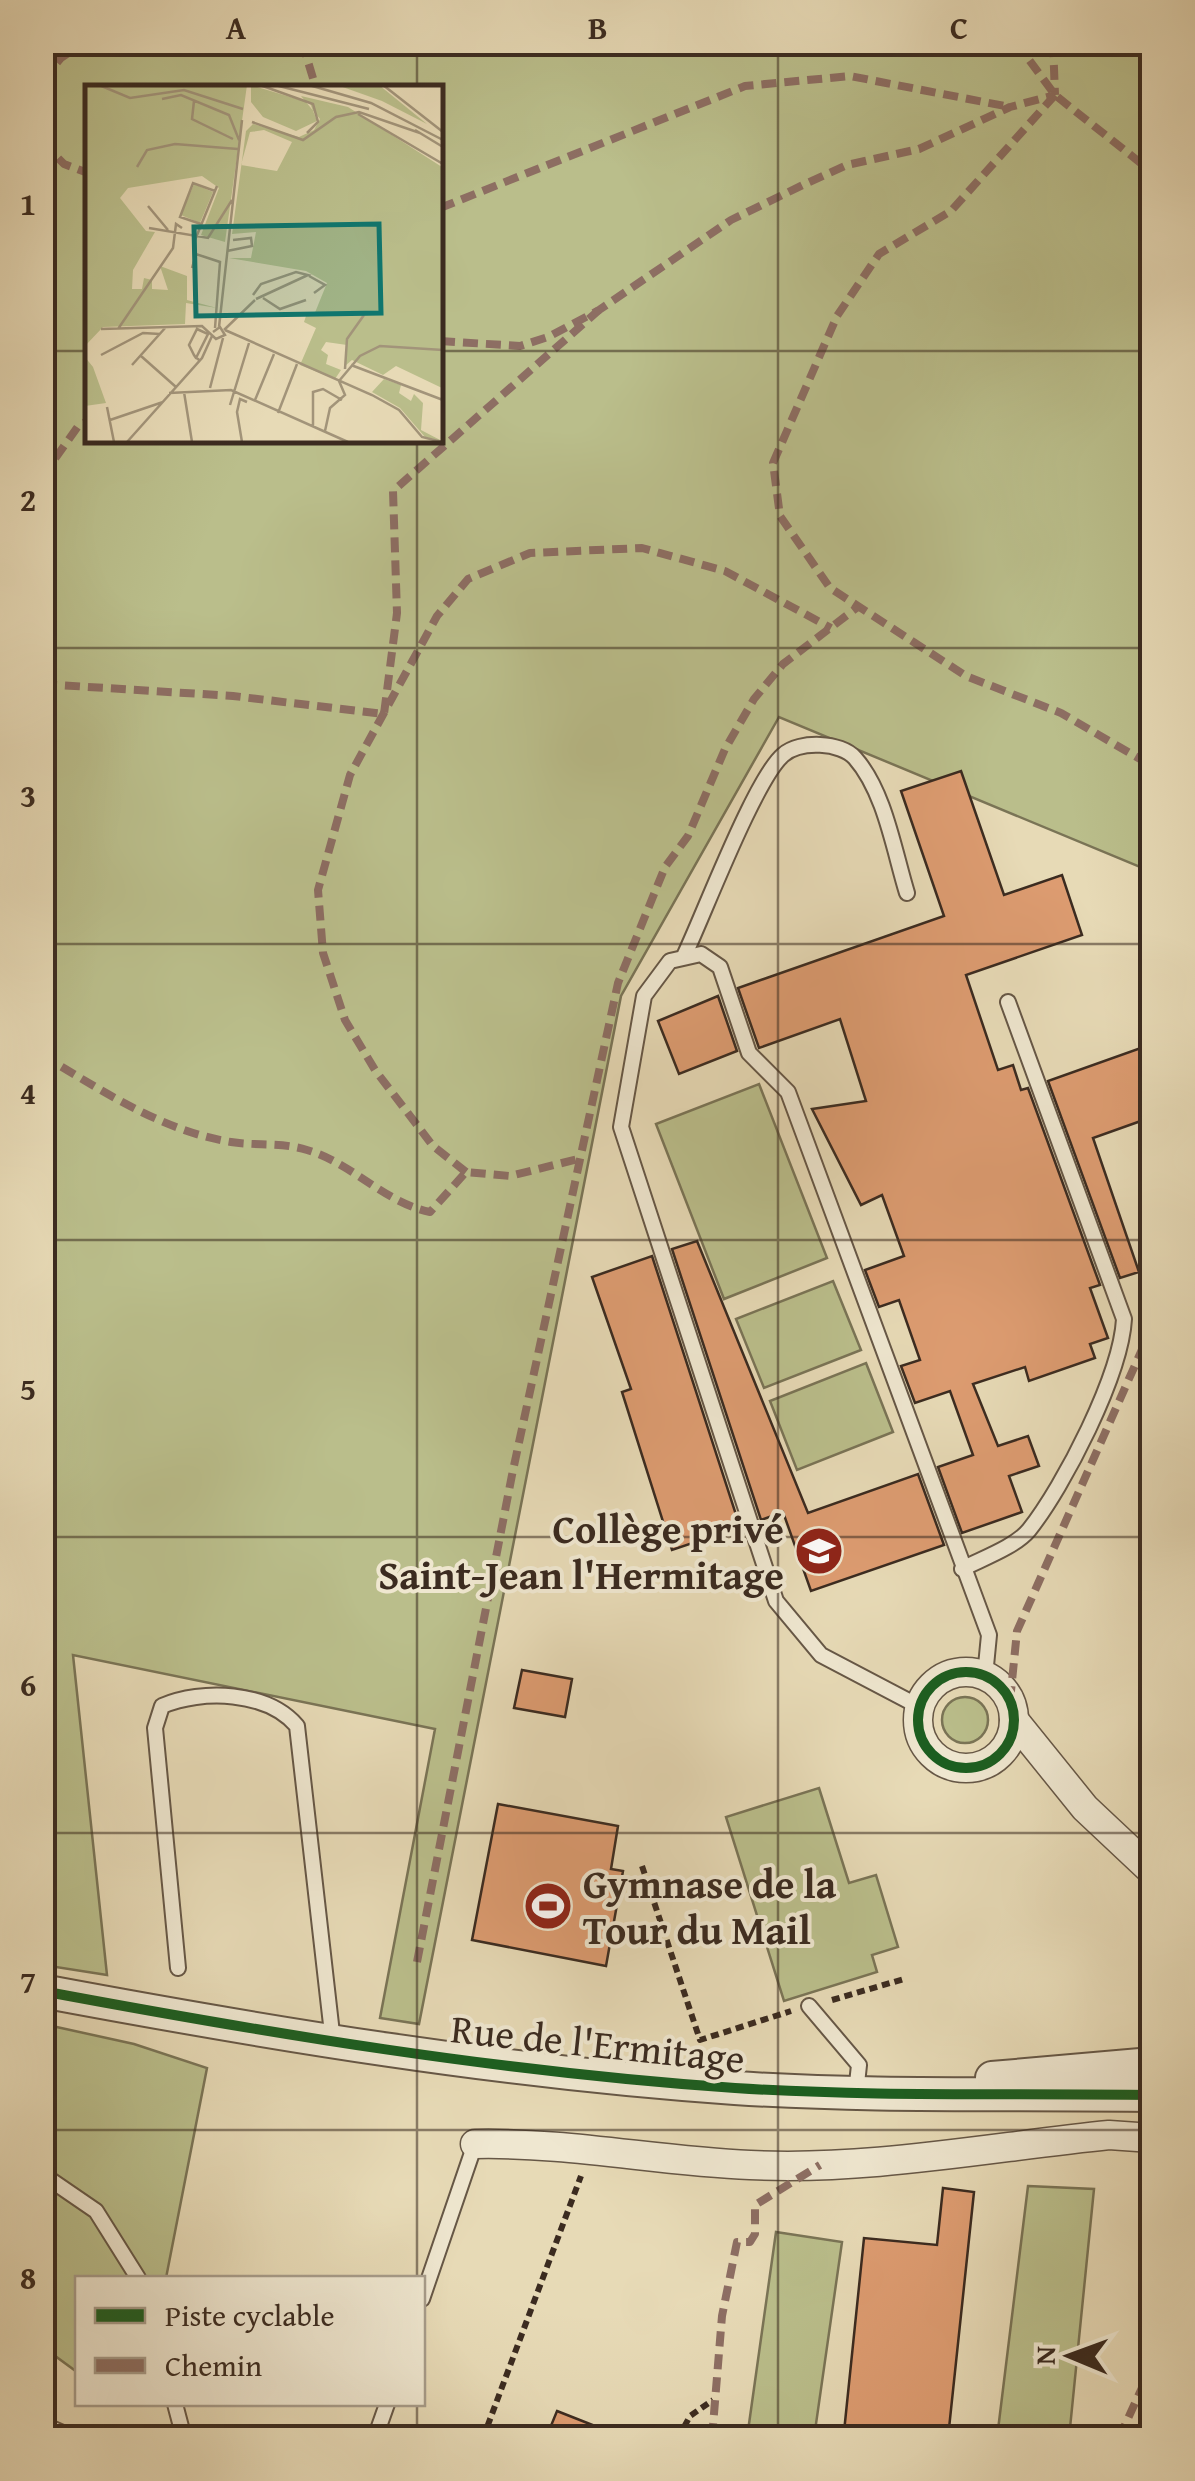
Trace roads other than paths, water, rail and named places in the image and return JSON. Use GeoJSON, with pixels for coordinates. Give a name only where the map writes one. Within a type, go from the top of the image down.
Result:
{"type":"FeatureCollection","features":[{"type":"Feature","properties":{"kind":"street"},"geometry":{"type":"LineString","coordinates":[[1052,1767],[1010,1759],[964,1768],[938,1759],[920,1735],[920,1707],[936,1682],[962,1672],[985,1676],[1000,1686],[1014,1720],[1052,1767],[1085,1808],[1152,1871]]}},
{"type":"Feature","properties":{"kind":"street"},"geometry":{"type":"LineString","coordinates":[[992,1761],[1008,1743],[1014,1720]]}},
{"type":"Feature","properties":{"kind":"street","name":"Rue de l'Ermitage"},"geometry":{"type":"LineString","coordinates":[[42,1991],[334,2043],[660,2082],[859,2094],[1152,2095]]}},
{"type":"Feature","properties":{"kind":"street","name":"Rue de l'Ermitage"},"geometry":{"type":"LineString","coordinates":[[859,2094],[1152,2064]]}},
{"type":"Feature","properties":{"kind":"street"},"geometry":{"type":"LineString","coordinates":[[475,2144],[592,2147],[749,2165],[820,2165],[1109,2135],[1152,2138]]}},
{"type":"Feature","properties":{"kind":"lane"},"geometry":{"type":"LineString","coordinates":[[685,954],[762,786],[784,754],[804,747],[825,745],[852,754],[863,769],[875,792],[908,894]]}},
{"type":"Feature","properties":{"kind":"lane"},"geometry":{"type":"LineString","coordinates":[[920,1707],[821,1655],[776,1601],[621,1126],[644,996],[670,961],[685,954],[701,954],[720,966],[749,1054],[788,1092],[989,1635],[985,1676]]}},
{"type":"Feature","properties":{"kind":"lane"},"geometry":{"type":"LineString","coordinates":[[962,1570],[1027,1534],[1079,1446],[1122,1349],[1124,1320],[1008,1002]]}},
{"type":"Feature","properties":{"kind":"lane"},"geometry":{"type":"LineString","coordinates":[[178,1968],[154,1728],[162,1706],[182,1698],[218,1695],[266,1705],[286,1713],[297,1726],[334,2043]]}},
{"type":"Feature","properties":{"kind":"lane"},"geometry":{"type":"LineString","coordinates":[[808,2006],[859,2064],[859,2094]]}},
{"type":"Feature","properties":{"kind":"lane"},"geometry":{"type":"LineString","coordinates":[[425,2289],[475,2144]]}},
{"type":"Feature","properties":{"kind":"lane"},"geometry":{"type":"LineString","coordinates":[[42,2174],[96,2211],[137,2276]]}},
{"type":"Feature","properties":{"kind":"lane"},"geometry":{"type":"LineString","coordinates":[[176,2406],[184,2438]]}},
{"type":"Feature","properties":{"kind":"lane"},"geometry":{"type":"LineString","coordinates":[[375,2438],[386,2406]]}},
{"type":"Feature","properties":{"kind":"lane"},"geometry":{"type":"LineString","coordinates":[[42,2424],[74,2438]]}},
{"type":"Feature","properties":{"kind":"place","name":"Collège privé Saint-Jean l'Hermitage"},"geometry":{"type":"Point","coordinates":[819,1551]}},
{"type":"Feature","properties":{"kind":"place","name":"Gymnase de la Tour du Mail"},"geometry":{"type":"Point","coordinates":[548,1906]}}]}
